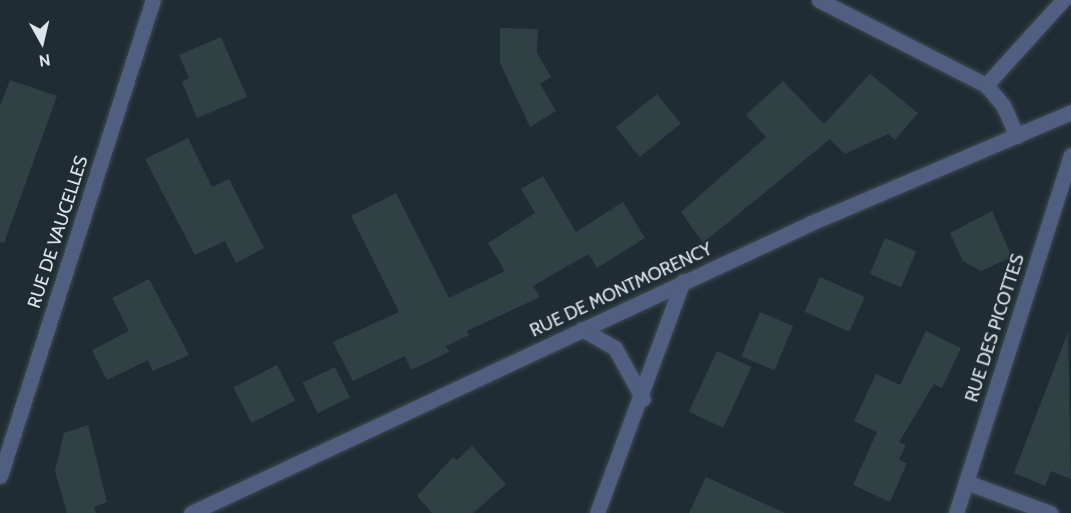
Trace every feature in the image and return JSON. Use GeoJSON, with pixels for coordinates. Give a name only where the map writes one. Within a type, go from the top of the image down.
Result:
{"type":"FeatureCollection","features":[{"type":"Feature","properties":{"kind":"street","name":"RUE DE VAUCELLES"},"geometry":{"type":"LineString","coordinates":[[0,476],[153,0]]}},
{"type":"Feature","properties":{"kind":"street"},"geometry":{"type":"LineString","coordinates":[[819,0],[986,85],[1004,105],[1017,136]]}},
{"type":"Feature","properties":{"kind":"street"},"geometry":{"type":"LineString","coordinates":[[986,85],[1063,0]]}},
{"type":"Feature","properties":{"kind":"street","name":"RUE DE MONTMORENCY"},"geometry":{"type":"LineString","coordinates":[[191,513],[684,282],[1071,111]]}},
{"type":"Feature","properties":{"kind":"street","name":"RUE DES PICOTTES"},"geometry":{"type":"LineString","coordinates":[[956,513],[1071,155]]}},
{"type":"Feature","properties":{"kind":"street"},"geometry":{"type":"LineString","coordinates":[[597,513],[643,399],[684,282]]}},
{"type":"Feature","properties":{"kind":"street"},"geometry":{"type":"LineString","coordinates":[[582,329],[615,348],[643,399]]}},
{"type":"Feature","properties":{"kind":"street"},"geometry":{"type":"LineString","coordinates":[[966,482],[1050,513]]}},
{"type":"Feature","properties":{"kind":"building"},"geometry":{"type":"Polygon","coordinates":[[[500,28],[538,29],[537,53],[551,77],[540,84],[556,111],[530,127],[500,63],[500,28]]]}},
{"type":"Feature","properties":{"kind":"building"},"geometry":{"type":"Polygon","coordinates":[[[221,37],[247,97],[197,118],[182,82],[189,78],[179,55],[221,37]]]}},
{"type":"Feature","properties":{"kind":"building"},"geometry":{"type":"Polygon","coordinates":[[[870,74],[918,113],[895,140],[888,134],[845,154],[830,139],[703,243],[681,212],[766,137],[746,115],[783,81],[824,124],[870,74]]]}},
{"type":"Feature","properties":{"kind":"building"},"geometry":{"type":"Polygon","coordinates":[[[10,80],[57,96],[4,243],[0,242],[0,106],[10,80]]]}},
{"type":"Feature","properties":{"kind":"building"},"geometry":{"type":"Polygon","coordinates":[[[657,94],[681,124],[640,157],[616,127],[657,94]]]}},
{"type":"Feature","properties":{"kind":"building"},"geometry":{"type":"Polygon","coordinates":[[[188,138],[212,187],[229,179],[264,248],[236,263],[225,241],[195,255],[145,159],[188,138]]]}},
{"type":"Feature","properties":{"kind":"building"},"geometry":{"type":"Polygon","coordinates":[[[543,176],[576,232],[623,202],[645,238],[597,268],[589,254],[567,266],[533,286],[540,297],[467,331],[469,335],[446,346],[449,352],[411,370],[405,356],[353,381],[333,342],[399,312],[351,216],[396,193],[449,298],[505,271],[488,243],[535,213],[521,189],[543,176]]]}},
{"type":"Feature","properties":{"kind":"building"},"geometry":{"type":"Polygon","coordinates":[[[992,211],[1012,257],[981,271],[963,261],[950,233],[992,211]]]}},
{"type":"Feature","properties":{"kind":"building"},"geometry":{"type":"Polygon","coordinates":[[[885,238],[916,251],[901,287],[870,274],[885,238]]]}},
{"type":"Feature","properties":{"kind":"building"},"geometry":{"type":"Polygon","coordinates":[[[820,277],[865,297],[849,332],[805,312],[820,277]]]}},
{"type":"Feature","properties":{"kind":"building"},"geometry":{"type":"Polygon","coordinates":[[[149,279],[189,355],[153,371],[148,360],[107,380],[92,350],[129,331],[112,298],[149,279]]]}},
{"type":"Feature","properties":{"kind":"building"},"geometry":{"type":"Polygon","coordinates":[[[760,312],[793,326],[774,370],[741,356],[760,312]]]}},
{"type":"Feature","properties":{"kind":"building"},"geometry":{"type":"Polygon","coordinates":[[[926,331],[961,348],[942,388],[934,384],[899,442],[894,440],[906,445],[899,460],[907,463],[890,502],[853,485],[877,432],[854,421],[876,374],[900,385],[926,331]]]}},
{"type":"Feature","properties":{"kind":"building"},"geometry":{"type":"Polygon","coordinates":[[[1068,332],[1071,479],[1051,471],[1045,486],[1014,473],[1068,332]]]}},
{"type":"Feature","properties":{"kind":"building"},"geometry":{"type":"Polygon","coordinates":[[[717,351],[751,367],[723,428],[689,412],[717,351]]]}},
{"type":"Feature","properties":{"kind":"building"},"geometry":{"type":"Polygon","coordinates":[[[277,365],[295,401],[252,423],[233,387],[277,365]]]}},
{"type":"Feature","properties":{"kind":"building"},"geometry":{"type":"Polygon","coordinates":[[[335,367],[350,398],[318,413],[303,383],[335,367]]]}},
{"type":"Feature","properties":{"kind":"building"},"geometry":{"type":"Polygon","coordinates":[[[88,425],[107,502],[94,507],[96,513],[67,513],[55,471],[64,433],[88,425]]]}},
{"type":"Feature","properties":{"kind":"building"},"geometry":{"type":"Polygon","coordinates":[[[472,446],[506,484],[473,513],[432,513],[417,496],[453,457],[457,460],[472,446]]]}},
{"type":"Feature","properties":{"kind":"building"},"geometry":{"type":"Polygon","coordinates":[[[706,477],[785,513],[689,513],[706,477]]]}}]}
